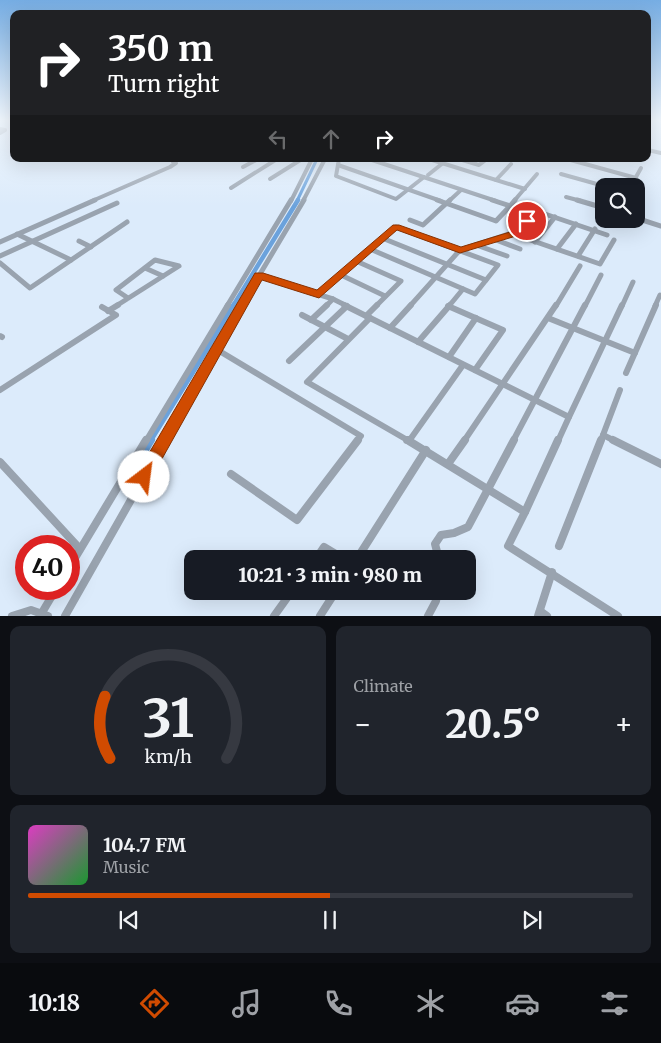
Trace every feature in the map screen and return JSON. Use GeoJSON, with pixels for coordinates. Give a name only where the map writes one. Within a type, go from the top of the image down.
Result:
{"type":"FeatureCollection","features":[{"type":"Feature","properties":{"kind":"street"},"geometry":{"type":"LineString","coordinates":[[0,242],[170,167],[176,163],[173,162]]}},
{"type":"Feature","properties":{"kind":"street"},"geometry":{"type":"LineString","coordinates":[[252,162],[243,167],[255,172]]}},
{"type":"Feature","properties":{"kind":"street"},"geometry":{"type":"LineString","coordinates":[[231,188],[272,162]]}},
{"type":"Feature","properties":{"kind":"street"},"geometry":{"type":"LineString","coordinates":[[270,179],[297,162]]}},
{"type":"Feature","properties":{"kind":"street"},"geometry":{"type":"LineString","coordinates":[[80,549],[298,189],[312,162]]}},
{"type":"Feature","properties":{"kind":"street"},"geometry":{"type":"LineString","coordinates":[[65,616],[216,348],[315,181],[324,162]]}},
{"type":"Feature","properties":{"kind":"street"},"geometry":{"type":"LineString","coordinates":[[339,162],[336,176],[396,199],[443,163]]}},
{"type":"Feature","properties":{"kind":"street"},"geometry":{"type":"LineString","coordinates":[[379,162],[511,205]]}},
{"type":"Feature","properties":{"kind":"street"},"geometry":{"type":"LineString","coordinates":[[386,162],[511,205]]}},
{"type":"Feature","properties":{"kind":"street"},"geometry":{"type":"LineString","coordinates":[[440,162],[525,189]]}},
{"type":"Feature","properties":{"kind":"street"},"geometry":{"type":"LineString","coordinates":[[468,162],[478,165],[482,162]]}},
{"type":"Feature","properties":{"kind":"street"},"geometry":{"type":"LineString","coordinates":[[578,162],[636,178],[641,168]]}},
{"type":"Feature","properties":{"kind":"street"},"geometry":{"type":"LineString","coordinates":[[496,180],[511,164]]}},
{"type":"Feature","properties":{"kind":"street"},"geometry":{"type":"LineString","coordinates":[[338,165],[496,221],[537,174]]}},
{"type":"Feature","properties":{"kind":"street"},"geometry":{"type":"LineString","coordinates":[[561,174],[595,183]]}},
{"type":"Feature","properties":{"kind":"street"},"geometry":{"type":"LineString","coordinates":[[410,220],[423,225],[462,190]]}},
{"type":"Feature","properties":{"kind":"street"},"geometry":{"type":"LineString","coordinates":[[566,197],[595,205]]}},
{"type":"Feature","properties":{"kind":"street"},"geometry":{"type":"LineString","coordinates":[[0,256],[117,203]]}},
{"type":"Feature","properties":{"kind":"street"},"geometry":{"type":"LineString","coordinates":[[390,328],[460,250],[480,246],[513,234],[536,211],[607,235]]}},
{"type":"Feature","properties":{"kind":"street"},"geometry":{"type":"LineString","coordinates":[[536,242],[555,217]]}},
{"type":"Feature","properties":{"kind":"street"},"geometry":{"type":"LineString","coordinates":[[645,221],[661,226]]}},
{"type":"Feature","properties":{"kind":"street"},"geometry":{"type":"LineString","coordinates":[[0,263],[30,288],[127,222]]}},
{"type":"Feature","properties":{"kind":"street"},"geometry":{"type":"LineString","coordinates":[[557,249],[576,224]]}},
{"type":"Feature","properties":{"kind":"street"},"geometry":{"type":"LineString","coordinates":[[319,294],[382,238],[396,227],[498,265],[475,294],[370,249]]}},
{"type":"Feature","properties":{"kind":"street"},"geometry":{"type":"LineString","coordinates":[[578,256],[595,230]]}},
{"type":"Feature","properties":{"kind":"street"},"geometry":{"type":"LineString","coordinates":[[17,234],[30,242],[71,260]]}},
{"type":"Feature","properties":{"kind":"street"},"geometry":{"type":"LineString","coordinates":[[513,234],[600,264],[614,240]]}},
{"type":"Feature","properties":{"kind":"street"},"geometry":{"type":"LineString","coordinates":[[382,238],[447,266],[486,280]]}},
{"type":"Feature","properties":{"kind":"street"},"geometry":{"type":"LineString","coordinates":[[496,240],[520,249]]}},
{"type":"Feature","properties":{"kind":"street"},"geometry":{"type":"LineString","coordinates":[[79,241],[91,247]]}},
{"type":"Feature","properties":{"kind":"street"},"geometry":{"type":"LineString","coordinates":[[480,246],[507,256]]}},
{"type":"Feature","properties":{"kind":"street"},"geometry":{"type":"LineString","coordinates":[[108,311],[179,266],[156,260],[116,290],[128,298]]}},
{"type":"Feature","properties":{"kind":"street"},"geometry":{"type":"LineString","coordinates":[[356,261],[401,281],[307,382],[426,450],[525,512]]}},
{"type":"Feature","properties":{"kind":"street"},"geometry":{"type":"LineString","coordinates":[[448,464],[548,318],[580,266]]}},
{"type":"Feature","properties":{"kind":"street"},"geometry":{"type":"LineString","coordinates":[[144,268],[163,276]]}},
{"type":"Feature","properties":{"kind":"street"},"geometry":{"type":"LineString","coordinates":[[437,550],[435,544],[441,535],[454,533],[468,526],[536,401],[601,274]]}},
{"type":"Feature","properties":{"kind":"street"},"geometry":{"type":"LineString","coordinates":[[340,275],[385,296]]}},
{"type":"Feature","properties":{"kind":"street"},"geometry":{"type":"LineString","coordinates":[[259,276],[319,294],[347,306],[448,358],[569,416]]}},
{"type":"Feature","properties":{"kind":"street"},"geometry":{"type":"LineString","coordinates":[[618,616],[552,572],[508,546],[633,282]]}},
{"type":"Feature","properties":{"kind":"street"},"geometry":{"type":"LineString","coordinates":[[418,342],[463,289]]}},
{"type":"Feature","properties":{"kind":"street"},"geometry":{"type":"LineString","coordinates":[[626,373],[660,295]]}},
{"type":"Feature","properties":{"kind":"street"},"geometry":{"type":"LineString","coordinates":[[311,320],[333,300]]}},
{"type":"Feature","properties":{"kind":"street"},"geometry":{"type":"LineString","coordinates":[[289,361],[347,306]]}},
{"type":"Feature","properties":{"kind":"street"},"geometry":{"type":"LineString","coordinates":[[448,306],[503,330],[474,370]]}},
{"type":"Feature","properties":{"kind":"street"},"geometry":{"type":"LineString","coordinates":[[0,390],[116,315],[102,307]]}},
{"type":"Feature","properties":{"kind":"street"},"geometry":{"type":"LineString","coordinates":[[302,315],[348,339]]}},
{"type":"Feature","properties":{"kind":"street"},"geometry":{"type":"LineString","coordinates":[[448,358],[476,318]]}},
{"type":"Feature","properties":{"kind":"street"},"geometry":{"type":"LineString","coordinates":[[548,318],[634,353]]}},
{"type":"Feature","properties":{"kind":"street"},"geometry":{"type":"LineString","coordinates":[[216,348],[361,436],[297,520],[231,474]]}},
{"type":"Feature","properties":{"kind":"street"},"geometry":{"type":"LineString","coordinates":[[409,440],[464,365]]}},
{"type":"Feature","properties":{"kind":"street"},"geometry":{"type":"LineString","coordinates":[[559,546],[620,390]]}},
{"type":"Feature","properties":{"kind":"street"},"geometry":{"type":"LineString","coordinates":[[603,435],[661,464]]}},
{"type":"Feature","properties":{"kind":"street"},"geometry":{"type":"LineString","coordinates":[[363,550],[426,450]]}},
{"type":"Feature","properties":{"kind":"street"},"geometry":{"type":"LineString","coordinates":[[0,462],[67,535]]}},
{"type":"Feature","properties":{"kind":"street"},"geometry":{"type":"LineString","coordinates":[[541,614],[552,572]]}},
{"type":"Feature","properties":{"kind":"street"},"geometry":{"type":"LineString","coordinates":[[12,616],[34,609],[45,614],[51,600]]}},
{"type":"Feature","properties":{"kind":"street"},"geometry":{"type":"LineString","coordinates":[[274,616],[286,600]]}},
{"type":"Feature","properties":{"kind":"street"},"geometry":{"type":"LineString","coordinates":[[320,616],[330,600]]}},
{"type":"Feature","properties":{"kind":"street"},"geometry":{"type":"LineString","coordinates":[[428,616],[436,600]]}},
{"type":"Feature","properties":{"kind":"waterway"},"geometry":{"type":"LineString","coordinates":[[297,201],[316,162]]}},
{"type":"Feature","properties":{"kind":"waterway"},"geometry":{"type":"LineString","coordinates":[[233,306],[298,200]]}},
{"type":"Feature","properties":{"kind":"waterway"},"geometry":{"type":"LineString","coordinates":[[150,441],[234,305]]}},
{"type":"Feature","properties":{"kind":"waterway"},"geometry":{"type":"LineString","coordinates":[[126,480],[151,440]]}},
{"type":"Feature","properties":{"kind":"route"},"geometry":{"type":"LineString","coordinates":[[144,477],[216,348],[259,276],[319,294],[396,227],[460,250],[480,246],[513,234],[527,221]]}}]}
